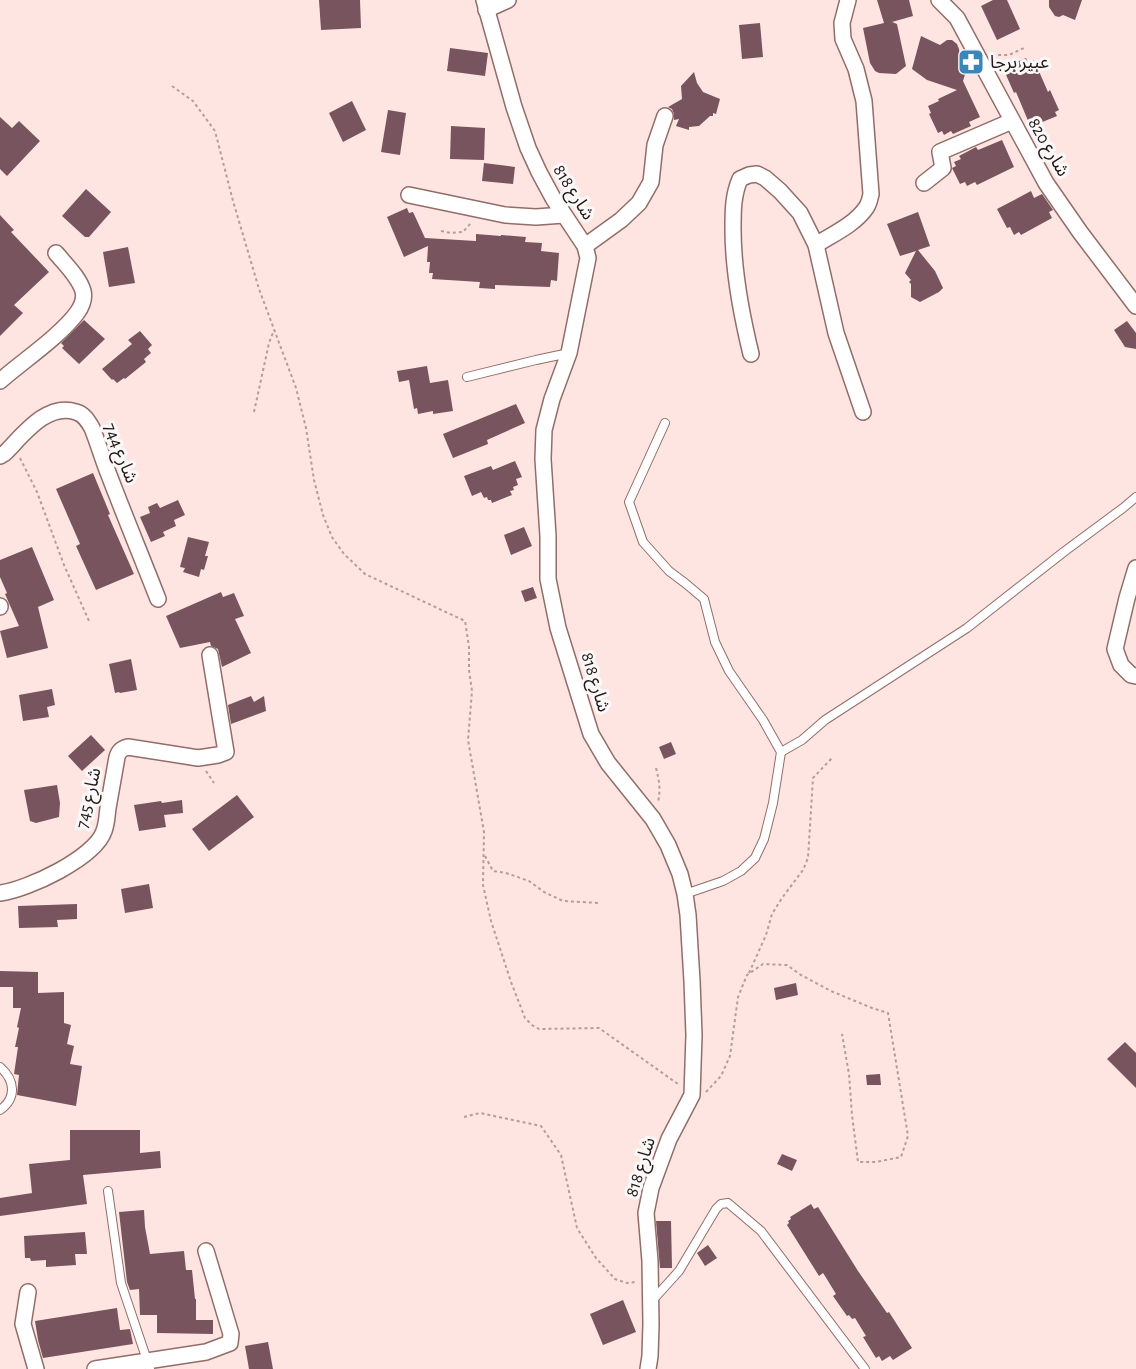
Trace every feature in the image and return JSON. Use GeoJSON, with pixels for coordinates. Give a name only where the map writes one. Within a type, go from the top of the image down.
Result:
{"type":"FeatureCollection","features":[{"type":"Feature","properties":{"kind":"street"},"geometry":{"type":"LineString","coordinates":[[485,5],[508,0]]}},
{"type":"Feature","properties":{"kind":"street"},"geometry":{"type":"LineString","coordinates":[[816,245],[844,229],[853,221],[867,207],[871,194],[864,101],[856,69],[843,39],[842,24],[848,0]]}},
{"type":"Feature","properties":{"kind":"street","name":"شارع 820"},"geometry":{"type":"LineString","coordinates":[[939,0],[957,18],[1046,183],[1136,306]]}},
{"type":"Feature","properties":{"kind":"street","name":"شارع 818"},"geometry":{"type":"LineString","coordinates":[[485,5],[528,148],[564,215],[585,246],[588,258],[569,353],[552,399],[544,430],[548,579],[558,628],[591,734],[608,763],[653,819],[668,845],[680,874],[688,915],[694,1035],[692,1095],[669,1139],[651,1188],[646,1213],[650,1281],[648,1369]]}},
{"type":"Feature","properties":{"kind":"street"},"geometry":{"type":"LineString","coordinates":[[585,246],[621,220],[639,203],[651,182],[655,145],[665,116]]}},
{"type":"Feature","properties":{"kind":"street"},"geometry":{"type":"LineString","coordinates":[[924,183],[943,168],[940,152],[1012,121]]}},
{"type":"Feature","properties":{"kind":"street"},"geometry":{"type":"LineString","coordinates":[[751,354],[736,280],[733,208],[740,178],[757,174],[780,190],[800,213],[816,245],[836,333],[864,412]]}},
{"type":"Feature","properties":{"kind":"street"},"geometry":{"type":"LineString","coordinates":[[409,195],[505,215],[536,217],[564,215]]}},
{"type":"Feature","properties":{"kind":"street"},"geometry":{"type":"LineString","coordinates":[[0,381],[58,333],[84,301],[78,281],[56,253]]}},
{"type":"Feature","properties":{"kind":"street","name":"شارع 744"},"geometry":{"type":"LineString","coordinates":[[0,456],[39,420],[53,412],[66,410],[76,411],[83,415],[91,427],[158,599]]}},
{"type":"Feature","properties":{"kind":"street"},"geometry":{"type":"LineString","coordinates":[[1136,568],[1115,649],[1121,665],[1131,675],[1136,676]]}},
{"type":"Feature","properties":{"kind":"street","name":"شارع 745"},"geometry":{"type":"LineString","coordinates":[[0,893],[36,883],[94,847],[104,831],[117,757],[123,748],[146,749],[198,758],[226,752],[210,655]]}},
{"type":"Feature","properties":{"kind":"street"},"geometry":{"type":"LineString","coordinates":[[95,1369],[149,1365],[206,1352],[230,1343],[231,1334],[206,1251]]}},
{"type":"Feature","properties":{"kind":"street"},"geometry":{"type":"LineString","coordinates":[[27,1292],[23,1324],[36,1369]]}},
{"type":"Feature","properties":{"kind":"lane"},"geometry":{"type":"LineString","coordinates":[[467,377],[569,353]]}},
{"type":"Feature","properties":{"kind":"lane"},"geometry":{"type":"LineString","coordinates":[[665,423],[629,502],[635,522],[643,542],[669,571],[704,599],[715,642],[729,671],[764,720],[781,752],[773,803],[764,839],[754,858],[741,871],[723,881],[685,894]]}},
{"type":"Feature","properties":{"kind":"lane"},"geometry":{"type":"LineString","coordinates":[[781,752],[802,740],[825,720],[967,628],[1136,497]]}},
{"type":"Feature","properties":{"kind":"lane"},"geometry":{"type":"LineString","coordinates":[[0,1067],[8,1075],[14,1091],[7,1104],[0,1110]]}},
{"type":"Feature","properties":{"kind":"lane"},"geometry":{"type":"LineString","coordinates":[[108,1191],[121,1283],[149,1365]]}},
{"type":"Feature","properties":{"kind":"lane"},"geometry":{"type":"LineString","coordinates":[[650,1303],[679,1271],[716,1209],[721,1204],[728,1203],[761,1231],[866,1369]]}},
{"type":"Feature","properties":{"kind":"path"},"geometry":{"type":"LineString","coordinates":[[973,47],[986,45],[994,55],[1009,55],[1024,48]]}},
{"type":"Feature","properties":{"kind":"path"},"geometry":{"type":"LineString","coordinates":[[172,86],[193,100],[215,131],[259,289],[296,388],[306,428],[314,480],[332,537],[344,554],[364,574],[465,621],[472,691]]}},
{"type":"Feature","properties":{"kind":"path"},"geometry":{"type":"LineString","coordinates":[[441,231],[463,232],[469,226],[476,209]]}},
{"type":"Feature","properties":{"kind":"path"},"geometry":{"type":"LineString","coordinates":[[254,412],[274,330]]}},
{"type":"Feature","properties":{"kind":"path"},"geometry":{"type":"LineString","coordinates":[[13,445],[37,492],[64,565],[89,621]]}},
{"type":"Feature","properties":{"kind":"path"},"geometry":{"type":"LineString","coordinates":[[747,975],[766,935],[772,914],[808,858],[813,778],[832,758]]}},
{"type":"Feature","properties":{"kind":"path"},"geometry":{"type":"LineString","coordinates":[[653,819],[661,792],[656,768]]}},
{"type":"Feature","properties":{"kind":"path"},"geometry":{"type":"LineString","coordinates":[[483,854],[493,871],[529,881],[544,892],[563,901],[600,903]]}},
{"type":"Feature","properties":{"kind":"path"},"geometry":{"type":"LineString","coordinates":[[464,1117],[480,1113],[541,1126],[561,1155],[577,1228],[596,1258],[615,1279],[627,1283],[650,1281]]}},
{"type":"Feature","properties":{"kind":"building"},"geometry":{"type":"Polygon","coordinates":[[[319,0],[360,0],[361,28],[321,30],[319,0]]]}},
{"type":"Feature","properties":{"kind":"building"},"geometry":{"type":"Polygon","coordinates":[[[877,0],[909,0],[913,16],[892,22],[897,24],[906,66],[896,74],[879,73],[870,63],[863,28],[884,23],[877,0]]]}},
{"type":"Feature","properties":{"kind":"building"},"geometry":{"type":"Polygon","coordinates":[[[993,0],[1007,0],[1020,29],[997,40],[981,6],[993,0]]]}},
{"type":"Feature","properties":{"kind":"building"},"geometry":{"type":"Polygon","coordinates":[[[1049,0],[1082,0],[1075,20],[1063,15],[1055,16],[1049,7],[1049,0]]]}},
{"type":"Feature","properties":{"kind":"building"},"geometry":{"type":"Polygon","coordinates":[[[760,23],[763,57],[742,59],[739,25],[760,23]]]}},
{"type":"Feature","properties":{"kind":"building"},"geometry":{"type":"Polygon","coordinates":[[[921,36],[940,45],[947,40],[952,40],[957,44],[960,58],[969,61],[963,81],[980,117],[969,122],[971,126],[953,134],[951,131],[944,135],[942,131],[938,133],[929,114],[931,113],[928,106],[957,90],[927,80],[912,69],[921,36]]]}},
{"type":"Feature","properties":{"kind":"building"},"geometry":{"type":"Polygon","coordinates":[[[450,48],[488,53],[485,76],[447,71],[450,48]]]}},
{"type":"Feature","properties":{"kind":"building"},"geometry":{"type":"Polygon","coordinates":[[[1026,58],[1028,63],[1034,60],[1059,110],[1055,112],[1057,116],[1040,123],[1039,119],[1029,123],[1003,68],[1026,58]]]}},
{"type":"Feature","properties":{"kind":"building"},"geometry":{"type":"Polygon","coordinates":[[[694,72],[703,92],[720,99],[716,114],[713,113],[713,116],[699,126],[689,127],[689,130],[676,126],[679,119],[674,120],[672,109],[668,107],[682,99],[681,86],[694,72]]]}},
{"type":"Feature","properties":{"kind":"building"},"geometry":{"type":"Polygon","coordinates":[[[352,101],[366,130],[343,142],[329,113],[352,101]]]}},
{"type":"Feature","properties":{"kind":"building"},"geometry":{"type":"Polygon","coordinates":[[[388,110],[406,113],[400,155],[381,152],[388,110]]]}},
{"type":"Feature","properties":{"kind":"building"},"geometry":{"type":"Polygon","coordinates":[[[0,117],[12,128],[19,121],[40,141],[7,176],[0,169],[0,117]]]}},
{"type":"Feature","properties":{"kind":"building"},"geometry":{"type":"Polygon","coordinates":[[[451,126],[485,128],[484,160],[450,159],[451,126]]]}},
{"type":"Feature","properties":{"kind":"building"},"geometry":{"type":"Polygon","coordinates":[[[1002,140],[1014,167],[977,185],[975,182],[967,186],[965,182],[960,184],[952,168],[956,166],[954,162],[961,159],[959,156],[976,147],[978,150],[1002,140]]]}},
{"type":"Feature","properties":{"kind":"building"},"geometry":{"type":"Polygon","coordinates":[[[484,163],[515,167],[513,184],[482,181],[484,163]]]}},
{"type":"Feature","properties":{"kind":"building"},"geometry":{"type":"Polygon","coordinates":[[[86,189],[111,212],[89,237],[85,237],[62,216],[86,189]]]}},
{"type":"Feature","properties":{"kind":"building"},"geometry":{"type":"Polygon","coordinates":[[[1031,191],[1034,198],[1042,194],[1053,210],[1049,212],[1052,218],[1021,235],[1019,232],[1014,235],[1010,227],[1007,228],[997,209],[1031,191]]]}},
{"type":"Feature","properties":{"kind":"building"},"geometry":{"type":"Polygon","coordinates":[[[407,208],[409,213],[413,212],[425,238],[476,241],[476,234],[501,235],[526,237],[525,242],[542,243],[541,251],[559,253],[557,281],[551,280],[550,287],[495,285],[495,289],[479,288],[480,282],[432,279],[433,273],[429,273],[430,262],[427,262],[428,246],[404,257],[387,217],[407,208]]]}},
{"type":"Feature","properties":{"kind":"building"},"geometry":{"type":"Polygon","coordinates":[[[918,212],[930,246],[918,250],[935,271],[943,288],[920,302],[911,297],[909,282],[911,280],[905,273],[916,251],[900,256],[887,224],[918,212]]]}},
{"type":"Feature","properties":{"kind":"building"},"geometry":{"type":"Polygon","coordinates":[[[0,215],[14,230],[11,232],[49,272],[14,305],[23,313],[0,336],[0,215]]]}},
{"type":"Feature","properties":{"kind":"building"},"geometry":{"type":"Polygon","coordinates":[[[128,247],[135,283],[109,287],[103,252],[128,247]]]}},
{"type":"Feature","properties":{"kind":"building"},"geometry":{"type":"Polygon","coordinates":[[[84,320],[105,339],[79,364],[62,348],[64,346],[61,343],[84,320]]]}},
{"type":"Feature","properties":{"kind":"building"},"geometry":{"type":"Polygon","coordinates":[[[1127,321],[1136,333],[1136,349],[1125,347],[1114,330],[1127,321]]]}},
{"type":"Feature","properties":{"kind":"building"},"geometry":{"type":"Polygon","coordinates":[[[140,331],[152,345],[148,349],[151,353],[144,359],[146,362],[117,383],[102,369],[132,344],[128,340],[140,331]]]}},
{"type":"Feature","properties":{"kind":"building"},"geometry":{"type":"Polygon","coordinates":[[[427,366],[430,383],[448,380],[453,411],[418,414],[417,408],[414,409],[409,380],[399,382],[397,371],[427,366]]]}},
{"type":"Feature","properties":{"kind":"building"},"geometry":{"type":"Polygon","coordinates":[[[516,404],[525,423],[487,440],[488,444],[453,458],[443,434],[516,404]]]}},
{"type":"Feature","properties":{"kind":"building"},"geometry":{"type":"Polygon","coordinates":[[[515,461],[522,477],[516,479],[518,485],[510,491],[512,495],[492,503],[487,497],[484,498],[481,492],[472,496],[464,476],[491,466],[493,470],[515,461]]]}},
{"type":"Feature","properties":{"kind":"building"},"geometry":{"type":"Polygon","coordinates":[[[93,473],[110,514],[108,515],[134,574],[96,590],[76,546],[80,544],[56,489],[93,473]]]}},
{"type":"Feature","properties":{"kind":"building"},"geometry":{"type":"Polygon","coordinates":[[[178,500],[185,515],[174,520],[176,526],[163,532],[165,536],[151,542],[140,517],[150,513],[148,507],[157,503],[160,508],[178,500]]]}},
{"type":"Feature","properties":{"kind":"building"},"geometry":{"type":"Polygon","coordinates":[[[524,527],[532,546],[511,555],[504,535],[524,527]]]}},
{"type":"Feature","properties":{"kind":"building"},"geometry":{"type":"Polygon","coordinates":[[[188,537],[209,542],[204,570],[201,569],[199,577],[183,572],[185,568],[180,567],[188,537]]]}},
{"type":"Feature","properties":{"kind":"building"},"geometry":{"type":"Polygon","coordinates":[[[32,547],[54,600],[38,607],[48,648],[7,658],[0,631],[19,626],[0,577],[0,560],[32,547]]]}},
{"type":"Feature","properties":{"kind":"building"},"geometry":{"type":"Polygon","coordinates":[[[533,587],[537,598],[525,602],[521,591],[533,587]]]}},
{"type":"Feature","properties":{"kind":"building"},"geometry":{"type":"Polygon","coordinates":[[[221,592],[223,597],[234,593],[244,616],[235,619],[251,653],[222,667],[218,649],[211,646],[210,642],[180,648],[166,616],[221,592]]]}},
{"type":"Feature","properties":{"kind":"building"},"geometry":{"type":"Polygon","coordinates":[[[131,659],[137,690],[115,693],[109,664],[131,659]]]}},
{"type":"Feature","properties":{"kind":"building"},"geometry":{"type":"Polygon","coordinates":[[[52,689],[55,705],[47,707],[49,717],[23,721],[19,695],[52,689]]]}},
{"type":"Feature","properties":{"kind":"building"},"geometry":{"type":"Polygon","coordinates":[[[251,696],[254,702],[264,696],[266,711],[231,724],[228,705],[251,696]]]}},
{"type":"Feature","properties":{"kind":"building"},"geometry":{"type":"Polygon","coordinates":[[[91,735],[105,750],[82,771],[68,756],[91,735]]]}},
{"type":"Feature","properties":{"kind":"building"},"geometry":{"type":"Polygon","coordinates":[[[671,742],[676,754],[664,759],[659,747],[671,742]]]}},
{"type":"Feature","properties":{"kind":"building"},"geometry":{"type":"Polygon","coordinates":[[[57,785],[60,803],[59,817],[36,823],[30,821],[24,790],[57,785]]]}},
{"type":"Feature","properties":{"kind":"building"},"geometry":{"type":"Polygon","coordinates":[[[237,795],[254,817],[209,851],[192,829],[237,795]]]}},
{"type":"Feature","properties":{"kind":"building"},"geometry":{"type":"Polygon","coordinates":[[[182,800],[183,813],[164,815],[166,827],[139,831],[134,805],[182,800]]]}},
{"type":"Feature","properties":{"kind":"building"},"geometry":{"type":"Polygon","coordinates":[[[149,884],[153,908],[125,913],[121,889],[149,884]]]}},
{"type":"Feature","properties":{"kind":"building"},"geometry":{"type":"Polygon","coordinates":[[[77,904],[77,919],[57,920],[58,927],[19,928],[18,906],[77,904]]]}},
{"type":"Feature","properties":{"kind":"building"},"geometry":{"type":"Polygon","coordinates":[[[0,971],[38,972],[38,993],[64,992],[64,1023],[71,1025],[67,1044],[74,1046],[70,1064],[82,1066],[76,1106],[17,1095],[19,1075],[14,1074],[18,1047],[15,1047],[21,1008],[13,1008],[13,987],[0,987],[0,971]]]}},
{"type":"Feature","properties":{"kind":"building"},"geometry":{"type":"Polygon","coordinates":[[[796,983],[798,995],[776,1000],[774,988],[796,983]]]}},
{"type":"Feature","properties":{"kind":"building"},"geometry":{"type":"Polygon","coordinates":[[[1125,1042],[1136,1053],[1136,1088],[1107,1059],[1125,1042]]]}},
{"type":"Feature","properties":{"kind":"building"},"geometry":{"type":"Polygon","coordinates":[[[880,1074],[881,1085],[867,1085],[866,1075],[880,1074]]]}},
{"type":"Feature","properties":{"kind":"building"},"geometry":{"type":"Polygon","coordinates":[[[70,1130],[140,1130],[140,1153],[160,1151],[161,1168],[83,1175],[87,1204],[0,1216],[0,1198],[32,1193],[29,1164],[70,1160],[70,1130]]]}},
{"type":"Feature","properties":{"kind":"building"},"geometry":{"type":"Polygon","coordinates":[[[782,1154],[797,1160],[792,1171],[777,1164],[782,1154]]]}},
{"type":"Feature","properties":{"kind":"building"},"geometry":{"type":"Polygon","coordinates":[[[811,1204],[814,1209],[818,1207],[858,1271],[887,1313],[889,1312],[912,1348],[893,1360],[890,1356],[882,1361],[879,1356],[876,1358],[855,1318],[847,1316],[833,1296],[836,1294],[825,1276],[823,1273],[819,1276],[787,1225],[790,1217],[811,1204]]]}},
{"type":"Feature","properties":{"kind":"building"},"geometry":{"type":"Polygon","coordinates":[[[144,1210],[150,1254],[184,1251],[186,1270],[192,1270],[196,1320],[213,1320],[213,1334],[157,1333],[157,1315],[140,1315],[139,1289],[130,1290],[127,1282],[119,1212],[144,1210]]]}},
{"type":"Feature","properties":{"kind":"building"},"geometry":{"type":"Polygon","coordinates":[[[656,1221],[671,1221],[672,1268],[660,1268],[656,1221]]]}},
{"type":"Feature","properties":{"kind":"building"},"geometry":{"type":"Polygon","coordinates":[[[85,1232],[87,1254],[75,1254],[76,1265],[46,1267],[46,1260],[31,1261],[30,1258],[25,1258],[24,1236],[85,1232]]]}},
{"type":"Feature","properties":{"kind":"building"},"geometry":{"type":"Polygon","coordinates":[[[708,1245],[717,1258],[705,1266],[697,1253],[708,1245]]]}},
{"type":"Feature","properties":{"kind":"building"},"geometry":{"type":"Polygon","coordinates":[[[623,1300],[636,1332],[603,1345],[590,1314],[623,1300]]]}},
{"type":"Feature","properties":{"kind":"building"},"geometry":{"type":"Polygon","coordinates":[[[117,1308],[120,1330],[130,1329],[133,1344],[43,1358],[35,1321],[117,1308]]]}},
{"type":"Feature","properties":{"kind":"building"},"geometry":{"type":"Polygon","coordinates":[[[268,1342],[273,1369],[249,1369],[245,1346],[268,1342]]]}},
{"type":"Feature","properties":{"kind":"place","name":"عبير برجا"},"geometry":{"type":"Point","coordinates":[971,62]}}]}
